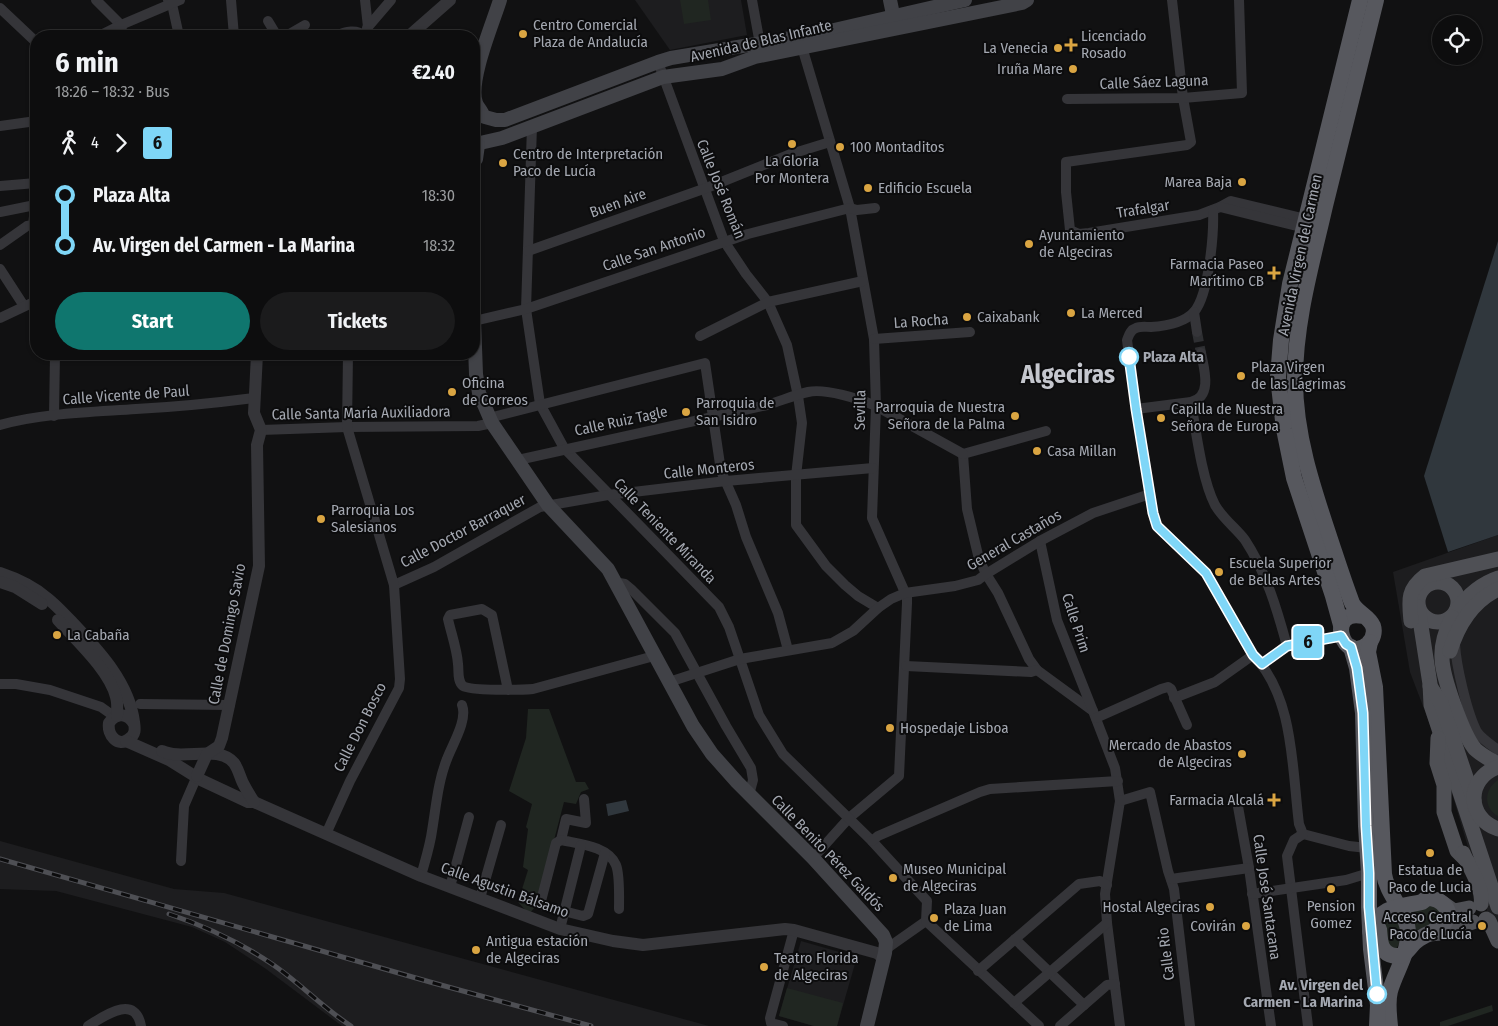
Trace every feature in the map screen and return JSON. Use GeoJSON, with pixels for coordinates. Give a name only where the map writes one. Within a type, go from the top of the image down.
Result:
{"type":"FeatureCollection","features":[{"type":"Feature","properties":{"kind":"highway","name":"Avenida Virgen del Carmen"},"geometry":{"type":"LineString","coordinates":[[1360,0],[1309,226],[1306,288],[1299,327],[1295,381],[1299,428],[1308,469],[1352,603],[1363,616]]}},
{"type":"Feature","properties":{"kind":"highway","name":"Avenida Virgen del Carmen"},"geometry":{"type":"LineString","coordinates":[[1373,825],[1357,668],[1344,636],[1333,596],[1294,478],[1284,429],[1278,377],[1281,340],[1290,284],[1376,0]]}},
{"type":"Feature","properties":{"kind":"highway"},"geometry":{"type":"LineString","coordinates":[[1370,642],[1361,647],[1344,636],[1348,617],[1353,615],[1367,618],[1374,632],[1368,652],[1375,696],[1373,825],[1368,848],[1370,931],[1378,1005],[1383,1026]]}},
{"type":"Feature","properties":{"kind":"highway"},"geometry":{"type":"LineString","coordinates":[[1373,825],[1385,883],[1399,907],[1408,932],[1408,941],[1388,997],[1390,1026]]}},
{"type":"Feature","properties":{"kind":"highway"},"geometry":{"type":"LineString","coordinates":[[1370,891],[1376,906],[1383,950],[1389,955],[1403,955],[1416,941],[1440,927],[1447,920],[1446,906],[1439,903],[1403,898],[1390,893]]}},
{"type":"Feature","properties":{"kind":"highway"},"geometry":{"type":"LineString","coordinates":[[1370,931],[1378,916],[1384,912],[1422,902],[1439,903]]}},
{"type":"Feature","properties":{"kind":"highway"},"geometry":{"type":"LineString","coordinates":[[1377,1026],[1378,1005]]}},
{"type":"Feature","properties":{"kind":"main road"},"geometry":{"type":"LineString","coordinates":[[480,36],[492,0]]}},
{"type":"Feature","properties":{"kind":"main road"},"geometry":{"type":"LineString","coordinates":[[480,62],[500,0]]}},
{"type":"Feature","properties":{"kind":"main road"},"geometry":{"type":"LineString","coordinates":[[890,0],[899,21]]}},
{"type":"Feature","properties":{"kind":"main road"},"geometry":{"type":"LineString","coordinates":[[898,0],[899,21]]}},
{"type":"Feature","properties":{"kind":"main road","name":"Avenida de Blas Infante"},"geometry":{"type":"LineString","coordinates":[[480,144],[502,138],[663,77],[722,69],[755,57],[802,47],[899,21],[965,0]]}},
{"type":"Feature","properties":{"kind":"main road","name":"Avenida de Blas Infante"},"geometry":{"type":"LineString","coordinates":[[481,112],[496,120],[505,120],[672,58],[899,21],[978,12],[1022,3],[1027,0]]}},
{"type":"Feature","properties":{"kind":"main road"},"geometry":{"type":"LineString","coordinates":[[480,141],[488,132],[488,122],[481,112]]}},
{"type":"Feature","properties":{"kind":"main road"},"geometry":{"type":"LineString","coordinates":[[475,360],[479,393],[490,420],[548,505],[608,569],[693,726],[712,754],[750,795]]}},
{"type":"Feature","properties":{"kind":"main road"},"geometry":{"type":"LineString","coordinates":[[1498,559],[1425,576],[1410,592],[1409,602],[1413,642],[1441,703],[1476,808],[1498,883]]}},
{"type":"Feature","properties":{"kind":"main road"},"geometry":{"type":"LineString","coordinates":[[1498,566],[1433,582],[1424,587],[1418,596],[1430,706],[1498,907]]}},
{"type":"Feature","properties":{"kind":"main road"},"geometry":{"type":"LineString","coordinates":[[1498,578],[1480,586],[1463,602],[1448,626],[1442,645],[1442,659],[1447,680],[1465,734],[1476,749],[1498,766],[1487,772],[1475,788],[1476,808],[1486,824],[1498,829]]}},
{"type":"Feature","properties":{"kind":"main road"},"geometry":{"type":"LineString","coordinates":[[1418,607],[1423,616],[1432,622],[1442,622],[1454,615],[1458,601],[1454,590],[1445,583],[1433,582]]}},
{"type":"Feature","properties":{"kind":"main road"},"geometry":{"type":"LineString","coordinates":[[1447,680],[1447,663],[1455,636],[1472,609],[1490,593],[1498,589]]}},
{"type":"Feature","properties":{"kind":"main road"},"geometry":{"type":"LineString","coordinates":[[1439,732],[1437,763],[1444,785],[1444,812],[1457,852],[1468,862]]}},
{"type":"Feature","properties":{"kind":"main road","name":"Calle Benito Pérez Galdós"},"geometry":{"type":"LineString","coordinates":[[750,795],[813,858],[878,928],[882,956]]}},
{"type":"Feature","properties":{"kind":"main road"},"geometry":{"type":"LineString","coordinates":[[1428,934],[1438,934],[1455,928],[1477,913],[1481,898],[1445,800]]}},
{"type":"Feature","properties":{"kind":"main road"},"geometry":{"type":"LineString","coordinates":[[1452,821],[1462,831],[1468,851],[1484,867]]}},
{"type":"Feature","properties":{"kind":"main road"},"geometry":{"type":"LineString","coordinates":[[1439,903],[1458,912],[1477,913],[1490,921],[1498,941]]}},
{"type":"Feature","properties":{"kind":"main road"},"geometry":{"type":"LineString","coordinates":[[1439,903],[1455,928]]}},
{"type":"Feature","properties":{"kind":"main road"},"geometry":{"type":"LineString","coordinates":[[858,1026],[882,956]]}},
{"type":"Feature","properties":{"kind":"main road"},"geometry":{"type":"LineString","coordinates":[[866,1026],[882,956]]}},
{"type":"Feature","properties":{"kind":"street"},"geometry":{"type":"LineString","coordinates":[[96,0],[121,25],[122,30]]}},
{"type":"Feature","properties":{"kind":"street"},"geometry":{"type":"LineString","coordinates":[[231,0],[234,30]]}},
{"type":"Feature","properties":{"kind":"street"},"geometry":{"type":"LineString","coordinates":[[365,0],[366,30]]}},
{"type":"Feature","properties":{"kind":"street"},"geometry":{"type":"LineString","coordinates":[[368,30],[391,0]]}},
{"type":"Feature","properties":{"kind":"street"},"geometry":{"type":"LineString","coordinates":[[416,30],[450,0]]}},
{"type":"Feature","properties":{"kind":"street"},"geometry":{"type":"LineString","coordinates":[[752,0],[760,44]]}},
{"type":"Feature","properties":{"kind":"street"},"geometry":{"type":"LineString","coordinates":[[1172,0],[1183,98]]}},
{"type":"Feature","properties":{"kind":"street","name":"Calle Sáez Laguna"},"geometry":{"type":"LineString","coordinates":[[1066,99],[1183,98],[1242,93],[1240,0]]}},
{"type":"Feature","properties":{"kind":"street"},"geometry":{"type":"LineString","coordinates":[[111,30],[173,1],[178,30]]}},
{"type":"Feature","properties":{"kind":"street"},"geometry":{"type":"LineString","coordinates":[[0,8],[30,36]]}},
{"type":"Feature","properties":{"kind":"street"},"geometry":{"type":"LineString","coordinates":[[268,21],[273,30]]}},
{"type":"Feature","properties":{"kind":"street"},"geometry":{"type":"LineString","coordinates":[[296,30],[305,25]]}},
{"type":"Feature","properties":{"kind":"street","name":"Sevilla"},"geometry":{"type":"LineString","coordinates":[[802,47],[850,208],[874,339],[876,406],[872,518],[907,604],[906,666],[899,776],[849,818]]}},
{"type":"Feature","properties":{"kind":"street","name":"Calle José Román"},"geometry":{"type":"LineString","coordinates":[[658,62],[703,189],[724,241],[768,302],[787,345],[802,423],[796,476],[796,525],[826,566],[858,596],[878,608]]}},
{"type":"Feature","properties":{"kind":"street","name":"Trafalgar"},"geometry":{"type":"LineString","coordinates":[[1183,98],[1191,138],[1188,144],[1066,162],[1066,192],[1070,230],[1079,234],[1089,233],[1199,215],[1217,209],[1231,201],[1309,226]]}},
{"type":"Feature","properties":{"kind":"street"},"geometry":{"type":"LineString","coordinates":[[0,126],[30,122]]}},
{"type":"Feature","properties":{"kind":"street","name":"Calle Teniente Miranda"},"geometry":{"type":"LineString","coordinates":[[532,126],[526,309],[540,404],[564,448],[719,607],[729,627],[759,715],[784,754],[872,841],[927,901],[926,921]]}},
{"type":"Feature","properties":{"kind":"street","name":"Buen Aire"},"geometry":{"type":"LineString","coordinates":[[528,251],[703,189],[791,154],[830,142]]}},
{"type":"Feature","properties":{"kind":"street"},"geometry":{"type":"LineString","coordinates":[[0,186],[30,184]]}},
{"type":"Feature","properties":{"kind":"street"},"geometry":{"type":"LineString","coordinates":[[0,212],[30,204]]}},
{"type":"Feature","properties":{"kind":"street","name":"Calle San Antonio"},"geometry":{"type":"LineString","coordinates":[[480,319],[526,309],[748,234],[850,208],[857,210],[875,208]]}},
{"type":"Feature","properties":{"kind":"street"},"geometry":{"type":"LineString","coordinates":[[1197,332],[1194,312],[1206,278],[1217,209]]}},
{"type":"Feature","properties":{"kind":"street"},"geometry":{"type":"LineString","coordinates":[[0,246],[30,226]]}},
{"type":"Feature","properties":{"kind":"street"},"geometry":{"type":"LineString","coordinates":[[0,269],[24,306]]}},
{"type":"Feature","properties":{"kind":"street"},"geometry":{"type":"LineString","coordinates":[[700,336],[768,302],[863,281]]}},
{"type":"Feature","properties":{"kind":"street"},"geometry":{"type":"LineString","coordinates":[[0,318],[30,304]]}},
{"type":"Feature","properties":{"kind":"street"},"geometry":{"type":"LineString","coordinates":[[1194,312],[1186,318],[1166,326],[1135,328],[1130,332],[1127,340],[1150,494],[1157,526],[1206,573],[1253,655],[1262,664],[1271,680],[1288,724],[1299,824],[1303,834]]}},
{"type":"Feature","properties":{"kind":"street","name":"La Rocha"},"geometry":{"type":"LineString","coordinates":[[874,339],[970,332]]}},
{"type":"Feature","properties":{"kind":"street"},"geometry":{"type":"LineString","coordinates":[[1136,409],[1191,402],[1199,398],[1206,385],[1201,353]]}},
{"type":"Feature","properties":{"kind":"street"},"geometry":{"type":"LineString","coordinates":[[54,416],[55,360]]}},
{"type":"Feature","properties":{"kind":"street"},"geometry":{"type":"LineString","coordinates":[[257,360],[254,414],[261,430]]}},
{"type":"Feature","properties":{"kind":"street","name":"Calle Don Bosco"},"geometry":{"type":"LineString","coordinates":[[326,834],[350,781],[398,688],[400,679],[394,585],[347,426],[348,360]]}},
{"type":"Feature","properties":{"kind":"street","name":"Calle Santa Maria Auxiliadora"},"geometry":{"type":"LineString","coordinates":[[261,430],[347,426],[478,426],[490,420],[540,404],[705,363],[713,417]]}},
{"type":"Feature","properties":{"kind":"street","name":"Calle Ruiz Tagle"},"geometry":{"type":"LineString","coordinates":[[518,460],[564,448],[767,405],[808,392],[818,391],[867,402],[963,454]]}},
{"type":"Feature","properties":{"kind":"street","name":"Calle Vicente de Paul"},"geometry":{"type":"LineString","coordinates":[[0,426],[13,421],[54,416],[187,406],[254,398]]}},
{"type":"Feature","properties":{"kind":"street"},"geometry":{"type":"LineString","coordinates":[[1191,402],[1206,482],[1216,506],[1244,540],[1266,579],[1287,646]]}},
{"type":"Feature","properties":{"kind":"street"},"geometry":{"type":"LineString","coordinates":[[713,417],[721,471],[778,613],[788,650]]}},
{"type":"Feature","properties":{"kind":"street","name":"Calle de Domingo Savio"},"geometry":{"type":"LineString","coordinates":[[197,776],[207,754],[219,746],[230,705],[258,572],[256,446],[261,430]]}},
{"type":"Feature","properties":{"kind":"street"},"geometry":{"type":"LineString","coordinates":[[1046,431],[963,454],[967,509],[979,558],[986,574],[998,593],[1029,659],[1038,670],[1095,715],[1164,688],[1171,689],[1187,725]]}},
{"type":"Feature","properties":{"kind":"street","name":"Calle Monteros"},"geometry":{"type":"LineString","coordinates":[[548,505],[608,495],[726,481],[874,468]]}},
{"type":"Feature","properties":{"kind":"street","name":"General Castaños"},"geometry":{"type":"LineString","coordinates":[[669,682],[740,658],[832,643],[853,631],[891,599],[904,593],[955,586],[978,580],[1040,541],[1093,512],[1150,494]]}},
{"type":"Feature","properties":{"kind":"street","name":"Calle Doctor Barraquer"},"geometry":{"type":"LineString","coordinates":[[394,585],[434,566],[540,507],[548,505]]}},
{"type":"Feature","properties":{"kind":"street","name":"Calle Prim"},"geometry":{"type":"LineString","coordinates":[[1040,541],[1056,620],[1095,715],[1118,781],[1120,802],[1105,894],[1120,1026]]}},
{"type":"Feature","properties":{"kind":"street"},"geometry":{"type":"LineString","coordinates":[[0,573],[20,580],[49,599],[78,629],[119,679],[131,704],[135,727],[132,737],[126,741],[114,740],[109,732],[109,723],[116,716],[124,715],[129,717],[135,727],[141,740],[166,753],[186,755],[207,754],[226,757],[234,762],[238,768],[240,784],[232,794]]}},
{"type":"Feature","properties":{"kind":"street"},"geometry":{"type":"LineString","coordinates":[[0,582],[15,587],[43,605],[102,670],[111,684],[117,699],[116,716]]}},
{"type":"Feature","properties":{"kind":"street","name":"Calle Benito Pérez Galdós"},"geometry":{"type":"LineString","coordinates":[[614,582],[625,584],[631,589],[675,633],[751,768],[753,780],[750,795]]}},
{"type":"Feature","properties":{"kind":"street"},"geometry":{"type":"LineString","coordinates":[[508,690],[492,615],[482,609],[450,615],[448,618],[458,662],[458,679],[462,686],[477,689],[508,690],[533,689],[654,656]]}},
{"type":"Feature","properties":{"kind":"street"},"geometry":{"type":"LineString","coordinates":[[1262,664],[1287,646],[1344,636]]}},
{"type":"Feature","properties":{"kind":"street"},"geometry":{"type":"LineString","coordinates":[[1455,636],[1459,674],[1473,723],[1478,733],[1498,750]]}},
{"type":"Feature","properties":{"kind":"street"},"geometry":{"type":"LineString","coordinates":[[1174,698],[1215,682],[1253,655]]}},
{"type":"Feature","properties":{"kind":"street"},"geometry":{"type":"LineString","coordinates":[[906,666],[1031,672],[1038,670]]}},
{"type":"Feature","properties":{"kind":"street"},"geometry":{"type":"LineString","coordinates":[[0,684],[16,684],[50,690],[101,706],[116,716]]}},
{"type":"Feature","properties":{"kind":"street"},"geometry":{"type":"LineString","coordinates":[[140,704],[230,705]]}},
{"type":"Feature","properties":{"kind":"street"},"geometry":{"type":"LineString","coordinates":[[421,876],[432,834],[443,769],[454,745],[464,711],[462,705]]}},
{"type":"Feature","properties":{"kind":"street","name":"Calle Agustin Bálsamo"},"geometry":{"type":"LineString","coordinates":[[126,741],[169,760],[201,780],[248,802],[254,802],[421,876],[560,929],[613,941],[643,945],[770,930],[794,930],[882,956]]}},
{"type":"Feature","properties":{"kind":"street"},"geometry":{"type":"LineString","coordinates":[[181,861],[184,806],[197,776]]}},
{"type":"Feature","properties":{"kind":"street"},"geometry":{"type":"LineString","coordinates":[[239,776],[254,802]]}},
{"type":"Feature","properties":{"kind":"street"},"geometry":{"type":"LineString","coordinates":[[872,841],[878,836],[990,789],[1118,781]]}},
{"type":"Feature","properties":{"kind":"street","name":"Calle Rio"},"geometry":{"type":"LineString","coordinates":[[1120,802],[1150,792],[1174,889],[1190,1026]]}},
{"type":"Feature","properties":{"kind":"street"},"geometry":{"type":"LineString","coordinates":[[584,799],[586,824],[566,819],[561,840],[556,843],[541,903],[543,906],[584,916],[589,912],[605,853]]}},
{"type":"Feature","properties":{"kind":"street","name":"Calle José Santacana"},"geometry":{"type":"LineString","coordinates":[[1237,801],[1249,868],[1271,1026]]}},
{"type":"Feature","properties":{"kind":"street"},"geometry":{"type":"LineString","coordinates":[[450,887],[469,817]]}},
{"type":"Feature","properties":{"kind":"street"},"geometry":{"type":"LineString","coordinates":[[813,858],[849,818]]}},
{"type":"Feature","properties":{"kind":"street"},"geometry":{"type":"LineString","coordinates":[[480,898],[501,825]]}},
{"type":"Feature","properties":{"kind":"street"},"geometry":{"type":"LineString","coordinates":[[1308,1026],[1287,856],[1294,840],[1303,834],[1349,846],[1368,848]]}},
{"type":"Feature","properties":{"kind":"street"},"geometry":{"type":"LineString","coordinates":[[561,840],[600,849],[611,857],[617,866],[619,909]]}},
{"type":"Feature","properties":{"kind":"street"},"geometry":{"type":"LineString","coordinates":[[560,929],[581,845]]}},
{"type":"Feature","properties":{"kind":"street"},"geometry":{"type":"LineString","coordinates":[[1171,880],[1249,868]]}},
{"type":"Feature","properties":{"kind":"street"},"geometry":{"type":"LineString","coordinates":[[1252,894],[1353,879],[1369,873]]}},
{"type":"Feature","properties":{"kind":"street"},"geometry":{"type":"LineString","coordinates":[[978,970],[1079,884],[1100,881],[1107,884]]}},
{"type":"Feature","properties":{"kind":"street"},"geometry":{"type":"LineString","coordinates":[[882,956],[889,947],[926,921],[1039,1026]]}},
{"type":"Feature","properties":{"kind":"street"},"geometry":{"type":"LineString","coordinates":[[1014,1003],[1107,923]]}},
{"type":"Feature","properties":{"kind":"street"},"geometry":{"type":"LineString","coordinates":[[783,1026],[771,1023],[770,1018],[794,930]]}},
{"type":"Feature","properties":{"kind":"street"},"geometry":{"type":"LineString","coordinates":[[1015,939],[1084,1005]]}},
{"type":"Feature","properties":{"kind":"street"},"geometry":{"type":"LineString","coordinates":[[1060,1026],[1108,985],[1115,984]]}},
{"type":"Feature","properties":{"kind":"street"},"geometry":{"type":"LineString","coordinates":[[88,1026],[114,1010],[121,1009],[134,1013],[139,1022]]}},
{"type":"Feature","properties":{"kind":"shaded area"},"geometry":{"type":"Polygon","coordinates":[[[635,0],[741,0],[747,35],[670,50],[635,0]]]}},
{"type":"Feature","properties":{"kind":"shaded area"},"geometry":{"type":"Polygon","coordinates":[[[680,0],[708,0],[711,20],[684,24],[680,0]]]}},
{"type":"Feature","properties":{"kind":"shaded area"},"geometry":{"type":"Polygon","coordinates":[[[1498,241],[1498,535],[1448,552],[1424,476],[1498,241]]]}},
{"type":"Feature","properties":{"kind":"shaded area"},"geometry":{"type":"Polygon","coordinates":[[[1498,535],[1498,948],[1437,743],[1410,672],[1393,572],[1498,535]]]}},
{"type":"Feature","properties":{"kind":"shaded area"},"geometry":{"type":"Polygon","coordinates":[[[528,709],[549,709],[576,782],[585,782],[589,789],[581,792],[576,804],[564,802],[537,905],[529,914],[518,902],[528,870],[523,867],[528,829],[526,827],[532,804],[509,791],[526,738],[528,709]]]}},
{"type":"Feature","properties":{"kind":"shaded area"},"geometry":{"type":"Polygon","coordinates":[[[1498,780],[1498,816],[1493,813],[1487,798],[1490,788],[1498,780]]]}},
{"type":"Feature","properties":{"kind":"shaded area"},"geometry":{"type":"Polygon","coordinates":[[[626,800],[629,811],[608,816],[606,804],[626,800]]]}},
{"type":"Feature","properties":{"kind":"shaded area"},"geometry":{"type":"Polygon","coordinates":[[[0,841],[174,889],[224,893],[709,1026],[342,1026],[266,969],[225,942],[192,927],[56,891],[0,889],[0,841]]]}},
{"type":"Feature","properties":{"kind":"shaded area"},"geometry":{"type":"Polygon","coordinates":[[[1434,903],[1442,915],[1435,925],[1414,931],[1408,910],[1434,903]]]}},
{"type":"Feature","properties":{"kind":"shaded area"},"geometry":{"type":"Polygon","coordinates":[[[1388,915],[1397,917],[1400,925],[1401,933],[1396,949],[1388,946],[1383,924],[1388,915]]]}},
{"type":"Feature","properties":{"kind":"shaded area"},"geometry":{"type":"Polygon","coordinates":[[[801,941],[857,957],[837,1026],[814,1026],[779,1016],[801,941]]]}},
{"type":"Feature","properties":{"kind":"shaded area"},"geometry":{"type":"Polygon","coordinates":[[[787,988],[843,1003],[837,1026],[814,1026],[779,1016],[787,988]]]}},
{"type":"Feature","properties":{"kind":"shaded area"},"geometry":{"type":"Polygon","coordinates":[[[1492,1005],[1493,1011],[1448,1026],[1440,1026],[1440,1022],[1492,1005]]]}},
{"type":"Feature","properties":{"kind":"tunnel"},"geometry":{"type":"LineString","coordinates":[[1197,332],[1201,353]]}},
{"type":"Feature","properties":{"kind":"railway"},"geometry":{"type":"LineString","coordinates":[[0,859],[591,1026]]}},
{"type":"Feature","properties":{"kind":"railway"},"geometry":{"type":"LineString","coordinates":[[169,914],[196,924],[260,956],[282,971],[351,1026]]}},
{"type":"Feature","properties":{"kind":"bus line","name":"6"},"geometry":{"type":"LineString","coordinates":[[1129,357],[1153,513],[1157,526],[1206,573],[1253,655],[1262,664],[1287,646],[1341,636],[1346,644],[1351,647],[1357,668],[1363,713],[1369,907],[1377,994]]}},
{"type":"Feature","properties":{"kind":"place","name":"Centro Comercial Plaza de Andalucía"},"geometry":{"type":"Point","coordinates":[523,34]}},
{"type":"Feature","properties":{"kind":"place","name":"Licenciado Rosado"},"geometry":{"type":"Point","coordinates":[1071,45]}},
{"type":"Feature","properties":{"kind":"place","name":"La Venecia"},"geometry":{"type":"Point","coordinates":[1058,48]}},
{"type":"Feature","properties":{"kind":"place","name":"Iruña Mare"},"geometry":{"type":"Point","coordinates":[1073,69]}},
{"type":"Feature","properties":{"kind":"place","name":"La Gloria Por Montera"},"geometry":{"type":"Point","coordinates":[792,144]}},
{"type":"Feature","properties":{"kind":"place","name":"100 Montaditos"},"geometry":{"type":"Point","coordinates":[840,147]}},
{"type":"Feature","properties":{"kind":"place","name":"Centro de Interpretación Paco de Lucía"},"geometry":{"type":"Point","coordinates":[503,163]}},
{"type":"Feature","properties":{"kind":"place","name":"Marea Baja"},"geometry":{"type":"Point","coordinates":[1242,182]}},
{"type":"Feature","properties":{"kind":"place","name":"Edificio Escuela"},"geometry":{"type":"Point","coordinates":[868,188]}},
{"type":"Feature","properties":{"kind":"place","name":"Ayuntamiento de Algeciras"},"geometry":{"type":"Point","coordinates":[1029,244]}},
{"type":"Feature","properties":{"kind":"place","name":"Farmacia Paseo Marítimo CB"},"geometry":{"type":"Point","coordinates":[1274,273]}},
{"type":"Feature","properties":{"kind":"place","name":"La Merced"},"geometry":{"type":"Point","coordinates":[1071,313]}},
{"type":"Feature","properties":{"kind":"place","name":"Caixabank"},"geometry":{"type":"Point","coordinates":[967,317]}},
{"type":"Feature","properties":{"kind":"place","name":"Plaza Alta"},"geometry":{"type":"Point","coordinates":[1129,357]}},
{"type":"Feature","properties":{"kind":"place","name":"Plaza Virgen de las Lágrimas"},"geometry":{"type":"Point","coordinates":[1241,376]}},
{"type":"Feature","properties":{"kind":"place","name":"Oficina de Correos"},"geometry":{"type":"Point","coordinates":[452,392]}},
{"type":"Feature","properties":{"kind":"place","name":"Parroquia de San Isidro"},"geometry":{"type":"Point","coordinates":[686,412]}},
{"type":"Feature","properties":{"kind":"place","name":"Parroquia de Nuestra Señora de la Palma"},"geometry":{"type":"Point","coordinates":[1015,416]}},
{"type":"Feature","properties":{"kind":"place","name":"Capilla de Nuestra Señora de Europa"},"geometry":{"type":"Point","coordinates":[1161,418]}},
{"type":"Feature","properties":{"kind":"place","name":"Casa Millan"},"geometry":{"type":"Point","coordinates":[1037,451]}},
{"type":"Feature","properties":{"kind":"place","name":"Parroquia Los Salesianos"},"geometry":{"type":"Point","coordinates":[321,519]}},
{"type":"Feature","properties":{"kind":"place","name":"Escuela Superior de Bellas Artes"},"geometry":{"type":"Point","coordinates":[1219,572]}},
{"type":"Feature","properties":{"kind":"place","name":"La Cabaña"},"geometry":{"type":"Point","coordinates":[57,635]}},
{"type":"Feature","properties":{"kind":"place","name":"Hospedaje Lisboa"},"geometry":{"type":"Point","coordinates":[890,728]}},
{"type":"Feature","properties":{"kind":"place","name":"Mercado de Abastos de Algeciras"},"geometry":{"type":"Point","coordinates":[1242,754]}},
{"type":"Feature","properties":{"kind":"place","name":"Farmacia Alcalá"},"geometry":{"type":"Point","coordinates":[1274,800]}},
{"type":"Feature","properties":{"kind":"place","name":"Estatua de Paco de Lucia"},"geometry":{"type":"Point","coordinates":[1430,853]}},
{"type":"Feature","properties":{"kind":"place","name":"Museo Municipal de Algeciras"},"geometry":{"type":"Point","coordinates":[893,878]}},
{"type":"Feature","properties":{"kind":"place","name":"Pension Gomez"},"geometry":{"type":"Point","coordinates":[1331,889]}},
{"type":"Feature","properties":{"kind":"place","name":"Hostal Algeciras"},"geometry":{"type":"Point","coordinates":[1210,907]}},
{"type":"Feature","properties":{"kind":"place","name":"Plaza Juan de Lima"},"geometry":{"type":"Point","coordinates":[934,918]}},
{"type":"Feature","properties":{"kind":"place","name":"Covirán"},"geometry":{"type":"Point","coordinates":[1246,926]}},
{"type":"Feature","properties":{"kind":"place","name":"Acceso Central Paco de Lucía"},"geometry":{"type":"Point","coordinates":[1482,926]}},
{"type":"Feature","properties":{"kind":"place","name":"Antigua estación de Algeciras"},"geometry":{"type":"Point","coordinates":[476,950]}},
{"type":"Feature","properties":{"kind":"place","name":"Teatro Florida de Algeciras"},"geometry":{"type":"Point","coordinates":[764,967]}},
{"type":"Feature","properties":{"kind":"place","name":"Av. Virgen del Carmen - La Marina"},"geometry":{"type":"Point","coordinates":[1377,994]}},
{"type":"Feature","properties":{"kind":"district","name":"Algeciras"},"geometry":{"type":"Point","coordinates":[1068,374]}}]}
